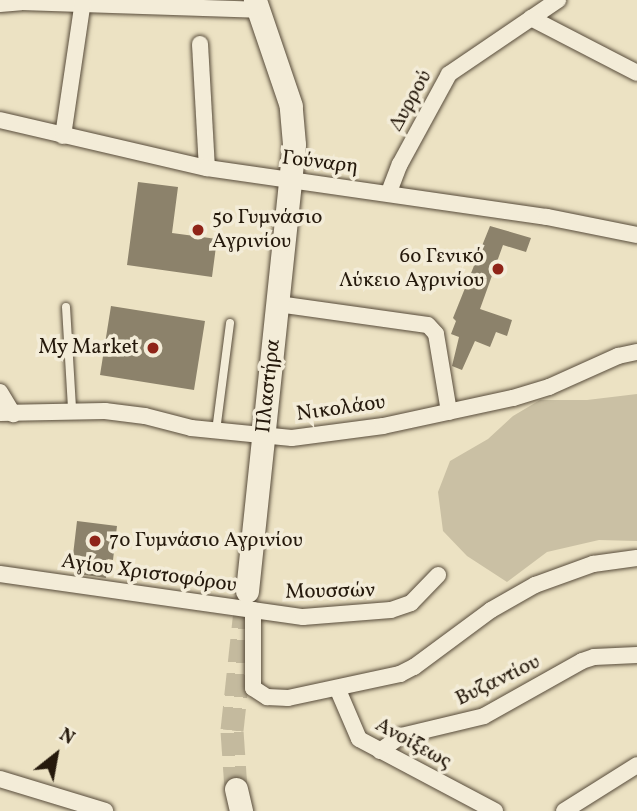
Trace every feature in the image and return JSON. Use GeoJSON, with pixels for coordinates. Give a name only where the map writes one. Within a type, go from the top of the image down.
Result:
{"type":"FeatureCollection","features":[{"type":"Feature","properties":{"kind":"main road","name":"Πλαστήρα"},"geometry":{"type":"LineString","coordinates":[[250,601],[263,437],[294,144],[291,106],[256,5]]}},
{"type":"Feature","properties":{"kind":"street","name":"Δυρρού"},"geometry":{"type":"LineString","coordinates":[[389,192],[400,164],[449,74],[558,0]]}},
{"type":"Feature","properties":{"kind":"street"},"geometry":{"type":"LineString","coordinates":[[63,136],[83,2]]}},
{"type":"Feature","properties":{"kind":"street"},"geometry":{"type":"LineString","coordinates":[[0,4],[83,2],[256,5]]}},
{"type":"Feature","properties":{"kind":"street"},"geometry":{"type":"LineString","coordinates":[[531,18],[637,73]]}},
{"type":"Feature","properties":{"kind":"street"},"geometry":{"type":"LineString","coordinates":[[200,44],[207,168]]}},
{"type":"Feature","properties":{"kind":"street","name":"Γούναρη"},"geometry":{"type":"LineString","coordinates":[[0,120],[207,168],[389,192],[593,224],[637,235]]}},
{"type":"Feature","properties":{"kind":"street"},"geometry":{"type":"LineString","coordinates":[[278,304],[428,325],[436,334],[449,412]]}},
{"type":"Feature","properties":{"kind":"street","name":"Νικολάου"},"geometry":{"type":"LineString","coordinates":[[7,414],[72,409],[123,412],[215,432],[263,437],[348,432],[449,412],[549,387],[618,356],[637,352]]}},
{"type":"Feature","properties":{"kind":"street"},"geometry":{"type":"LineString","coordinates":[[0,393],[7,414]]}},
{"type":"Feature","properties":{"kind":"street","name":"Αγίου Χριστοφόρου"},"geometry":{"type":"LineString","coordinates":[[0,574],[250,601],[251,678],[256,692],[284,699],[338,690],[414,667],[491,610],[556,576],[593,564],[637,558]]}},
{"type":"Feature","properties":{"kind":"street","name":"Μουσσών"},"geometry":{"type":"LineString","coordinates":[[250,601],[303,617],[391,611],[411,603],[438,575]]}},
{"type":"Feature","properties":{"kind":"street","name":"Βυζαντίου"},"geometry":{"type":"LineString","coordinates":[[380,751],[401,736],[484,716],[582,661],[594,657],[637,656]]}},
{"type":"Feature","properties":{"kind":"street","name":"Ανοίξεως"},"geometry":{"type":"LineString","coordinates":[[338,690],[355,734],[380,751],[495,811]]}},
{"type":"Feature","properties":{"kind":"street"},"geometry":{"type":"LineString","coordinates":[[564,811],[637,765]]}},
{"type":"Feature","properties":{"kind":"street"},"geometry":{"type":"LineString","coordinates":[[0,779],[105,811]]}},
{"type":"Feature","properties":{"kind":"lane"},"geometry":{"type":"LineString","coordinates":[[66,307],[72,409]]}},
{"type":"Feature","properties":{"kind":"lane"},"geometry":{"type":"LineString","coordinates":[[215,432],[230,323]]}},
{"type":"Feature","properties":{"kind":"shaded area"},"geometry":{"type":"Polygon","coordinates":[[[637,394],[637,541],[599,540],[547,552],[507,582],[467,556],[443,531],[438,492],[450,461],[488,439],[513,416],[540,400],[587,400],[637,394]]]}},
{"type":"Feature","properties":{"kind":"building"},"geometry":{"type":"Polygon","coordinates":[[[138,182],[178,187],[172,233],[217,239],[212,277],[127,265],[138,182]]]}},
{"type":"Feature","properties":{"kind":"building"},"geometry":{"type":"Polygon","coordinates":[[[490,226],[531,238],[526,252],[503,245],[480,309],[512,320],[507,336],[496,332],[490,347],[475,341],[462,370],[452,366],[459,337],[451,334],[456,321],[453,318],[490,226]]]}},
{"type":"Feature","properties":{"kind":"building","name":"My Market"},"geometry":{"type":"Polygon","coordinates":[[[111,306],[205,321],[194,390],[100,375],[111,306]]]}},
{"type":"Feature","properties":{"kind":"building","name":"7ο Γυμνάσιο Αγρινίου"},"geometry":{"type":"Polygon","coordinates":[[[77,521],[117,526],[113,560],[108,559],[106,578],[78,574],[80,556],[73,555],[77,521]]]}},
{"type":"Feature","properties":{"kind":"tunnel"},"geometry":{"type":"LineString","coordinates":[[236,789],[232,730],[247,591]]}},
{"type":"Feature","properties":{"kind":"place","name":"5ο Γυμνάσιο Αγρινίου"},"geometry":{"type":"Point","coordinates":[198,230]}},
{"type":"Feature","properties":{"kind":"place","name":"6ο Γενικό Λύκειο Αγρινίου"},"geometry":{"type":"Point","coordinates":[498,269]}},
{"type":"Feature","properties":{"kind":"place","name":"My Market"},"geometry":{"type":"Point","coordinates":[153,348]}},
{"type":"Feature","properties":{"kind":"place","name":"7ο Γυμνάσιο Αγρινίου"},"geometry":{"type":"Point","coordinates":[95,541]}}]}
